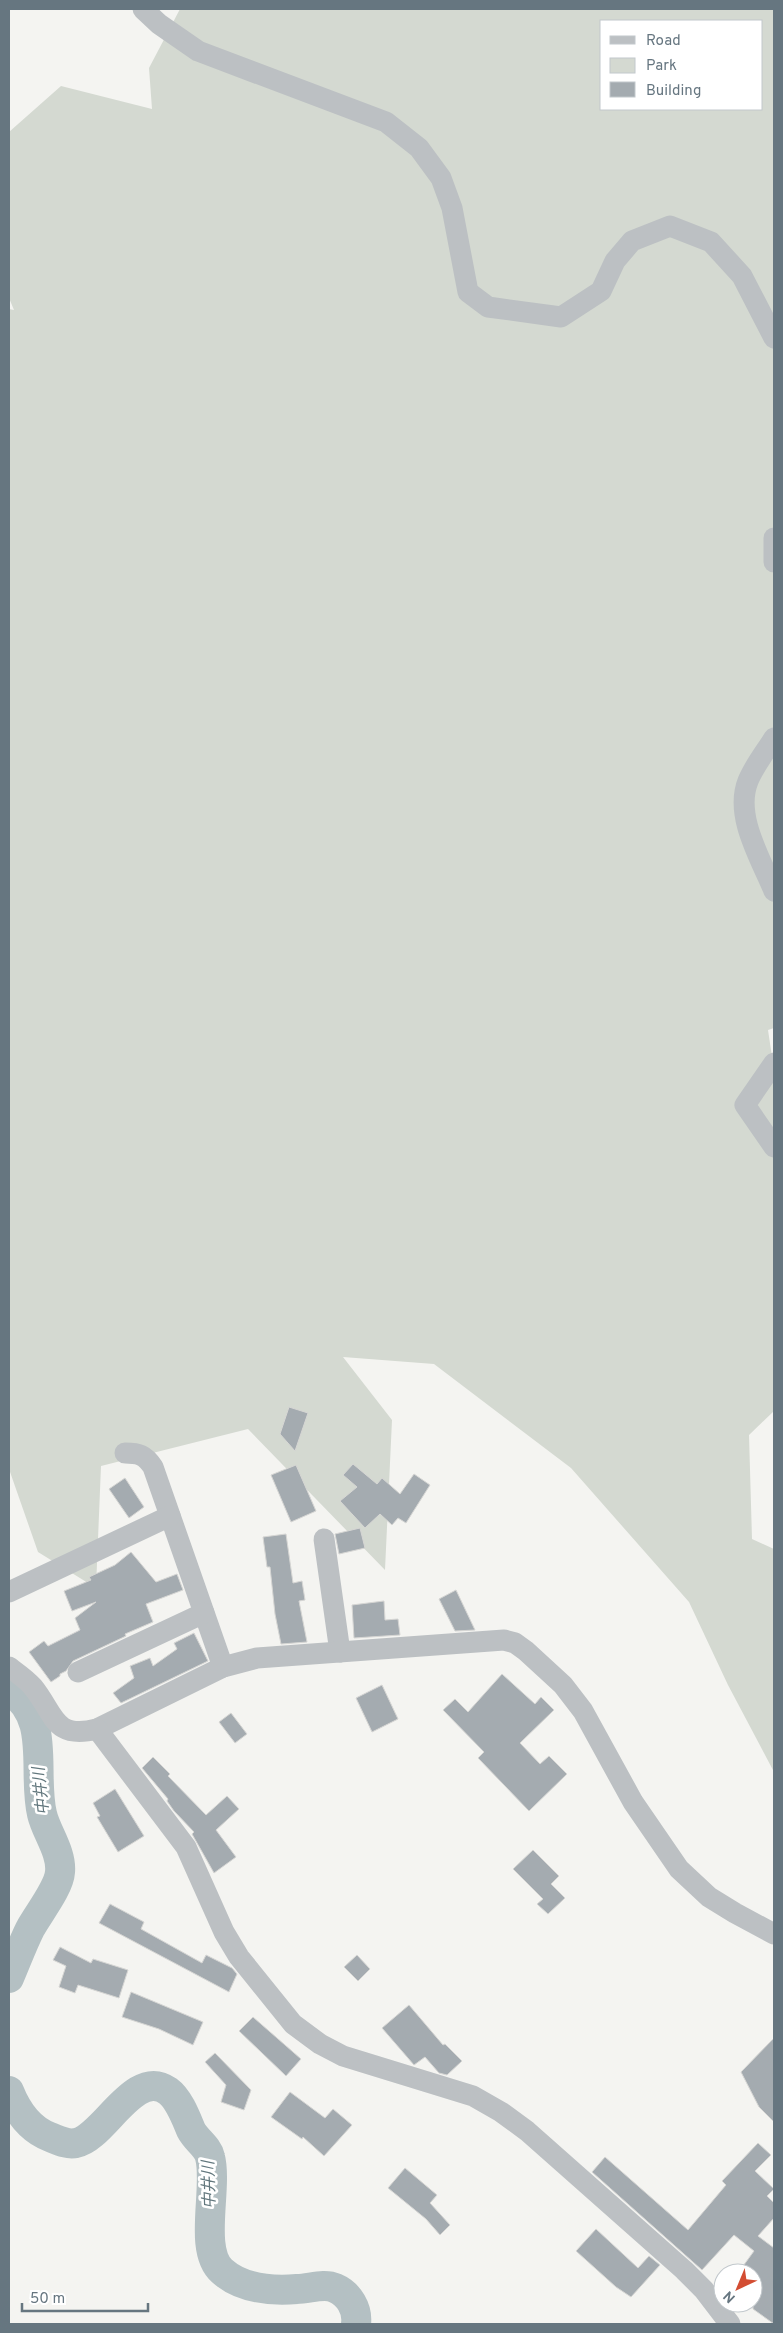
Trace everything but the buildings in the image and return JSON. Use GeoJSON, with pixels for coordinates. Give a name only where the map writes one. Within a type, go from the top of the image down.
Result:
{"type":"FeatureCollection","features":[{"type":"Feature","properties":{"kind":"street"},"geometry":{"type":"LineString","coordinates":[[143,9],[159,24],[198,51],[386,122],[419,148],[441,178],[452,208],[468,292],[488,307],[561,317],[601,291],[615,261],[632,241],[670,226],[711,242],[742,276],[774,338]]}},
{"type":"Feature","properties":{"kind":"street"},"geometry":{"type":"LineString","coordinates":[[774,538],[774,562]]}},
{"type":"Feature","properties":{"kind":"street"},"geometry":{"type":"LineString","coordinates":[[774,738],[748,780],[744,798],[747,823],[774,891]]}},
{"type":"Feature","properties":{"kind":"street"},"geometry":{"type":"LineString","coordinates":[[774,1063],[745,1105],[774,1148]]}},
{"type":"Feature","properties":{"kind":"street"},"geometry":{"type":"LineString","coordinates":[[125,1453],[137,1452],[147,1457],[153,1467],[223,1667]]}},
{"type":"Feature","properties":{"kind":"street"},"geometry":{"type":"LineString","coordinates":[[9,1592],[170,1516]]}},
{"type":"Feature","properties":{"kind":"street"},"geometry":{"type":"LineString","coordinates":[[324,1539],[340,1652]]}},
{"type":"Feature","properties":{"kind":"street"},"geometry":{"type":"LineString","coordinates":[[78,1672],[204,1613]]}},
{"type":"Feature","properties":{"kind":"street"},"geometry":{"type":"LineString","coordinates":[[9,1667],[33,1687],[55,1722],[67,1730],[81,1733],[97,1729],[223,1667],[257,1658],[504,1640],[515,1643],[563,1685],[584,1711],[633,1802],[679,1868],[709,1897],[774,1934]]}},
{"type":"Feature","properties":{"kind":"street"},"geometry":{"type":"LineString","coordinates":[[97,1729],[186,1847],[224,1932],[239,1957],[293,2024],[320,2044],[343,2056],[473,2096],[501,2112],[527,2132],[684,2270],[704,2290],[730,2324]]}},
{"type":"Feature","properties":{"kind":"green space"},"geometry":{"type":"Polygon","coordinates":[[[180,9],[774,9],[774,1028],[768,1030],[774,1070],[774,1411],[749,1435],[752,1539],[774,1549],[774,1772],[728,1685],[689,1602],[571,1468],[434,1364],[343,1357],[392,1420],[385,1570],[248,1429],[101,1466],[96,1588],[38,1552],[9,1469],[9,309],[14,310],[9,298],[9,132],[61,86],[152,109],[149,68],[180,9]]]}},
{"type":"Feature","properties":{"kind":"waterway","name":"中井川"},"geometry":{"type":"LineString","coordinates":[[9,1690],[22,1701],[31,1715],[36,1730],[39,1798],[44,1821],[59,1857],[60,1865],[56,1886],[27,1935],[9,1978]]}},
{"type":"Feature","properties":{"kind":"waterway","name":"中井川"},"geometry":{"type":"LineString","coordinates":[[9,2091],[16,2106],[30,2124],[43,2134],[66,2143],[76,2143],[87,2138],[131,2096],[143,2088],[155,2086],[168,2091],[179,2104],[191,2130],[209,2153],[212,2170],[211,2249],[215,2261],[222,2271],[239,2282],[258,2288],[278,2290],[321,2286],[335,2288],[352,2303],[356,2313],[356,2324]]}}]}
